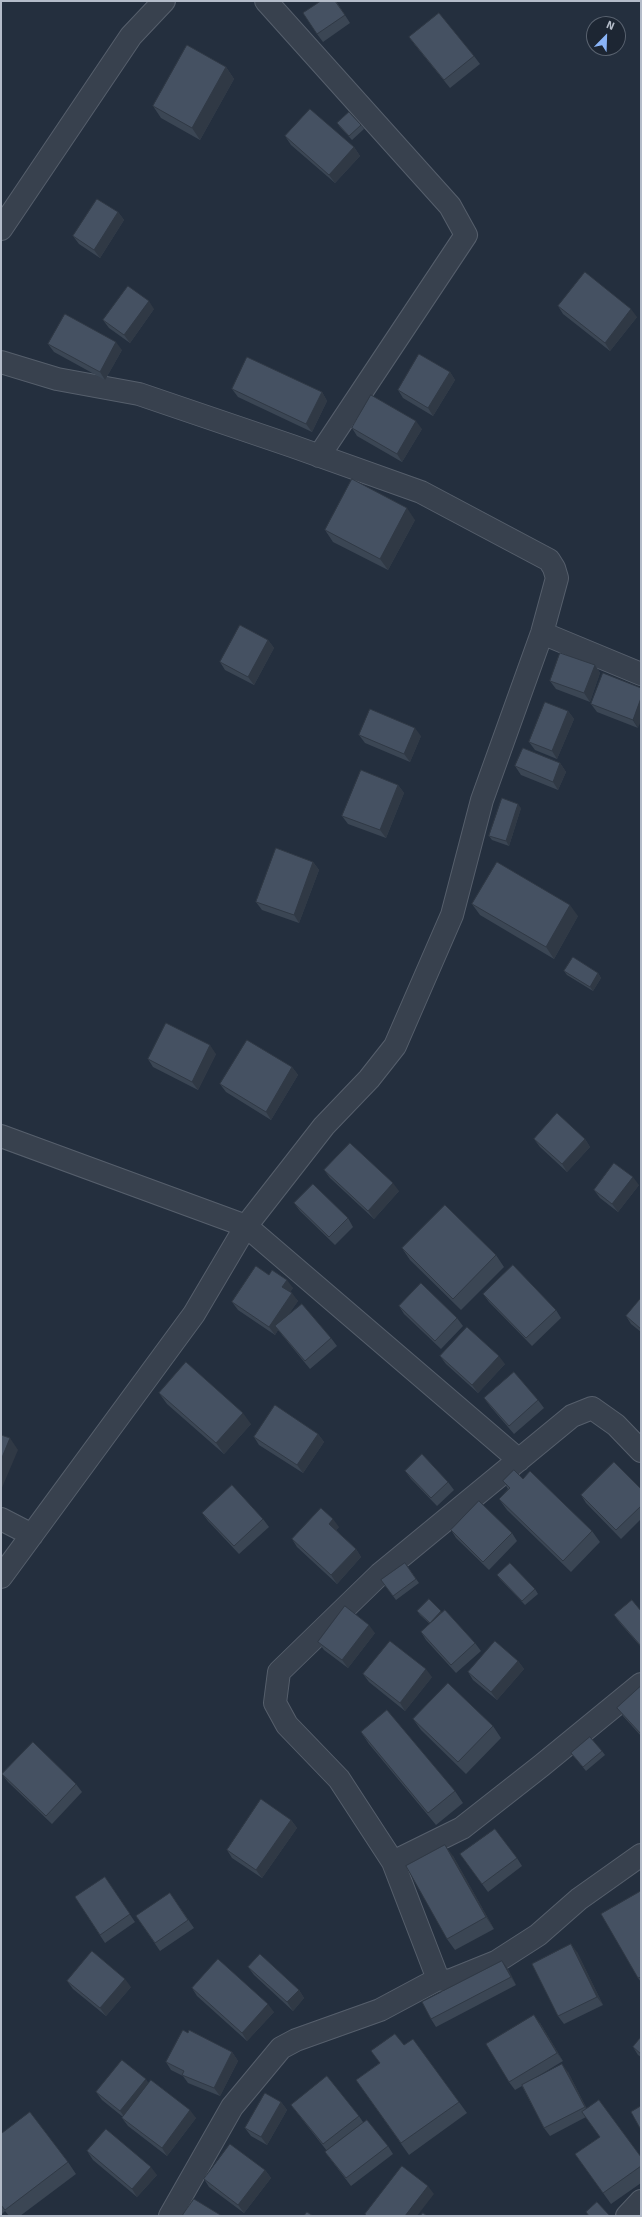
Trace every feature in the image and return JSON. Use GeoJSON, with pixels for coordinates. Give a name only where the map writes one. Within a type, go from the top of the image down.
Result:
{"type":"FeatureCollection","features":[{"type":"Feature","properties":{"kind":"street"},"geometry":{"type":"LineString","coordinates":[[1,229],[131,36],[164,1]]}},
{"type":"Feature","properties":{"kind":"street"},"geometry":{"type":"LineString","coordinates":[[266,1],[450,206],[466,235],[319,456]]}},
{"type":"Feature","properties":{"kind":"street"},"geometry":{"type":"LineString","coordinates":[[1,362],[57,379],[139,394],[421,492],[549,560],[554,568],[557,578],[542,633],[482,800],[452,915],[395,1046],[369,1079],[324,1126],[246,1226],[194,1314],[1,1577]]}},
{"type":"Feature","properties":{"kind":"street"},"geometry":{"type":"LineString","coordinates":[[542,633],[641,674]]}},
{"type":"Feature","properties":{"kind":"street"},"geometry":{"type":"LineString","coordinates":[[1,1136],[246,1226],[519,1460]]}},
{"type":"Feature","properties":{"kind":"street"},"geometry":{"type":"LineString","coordinates":[[438,1979],[393,1862],[340,1779],[287,1725],[275,1703],[279,1672],[380,1574],[572,1416],[592,1408],[616,1425],[641,1451]]}},
{"type":"Feature","properties":{"kind":"street"},"geometry":{"type":"LineString","coordinates":[[1,1519],[32,1535]]}},
{"type":"Feature","properties":{"kind":"street"},"geometry":{"type":"LineString","coordinates":[[393,1862],[462,1828],[560,1752],[641,1684]]}},
{"type":"Feature","properties":{"kind":"street"},"geometry":{"type":"LineString","coordinates":[[170,2216],[232,2107],[281,2048],[296,2040],[380,2010],[438,1979],[449,1981],[496,1962],[538,1935],[579,1899],[641,1855]]}},
{"type":"Feature","properties":{"kind":"street"},"geometry":{"type":"LineString","coordinates":[[627,2216],[641,2201]]}},
{"type":"Feature","properties":{"kind":"building"},"geometry":{"type":"Polygon","coordinates":[[[321,1],[335,1],[345,15],[317,34],[303,13],[321,1]]]}},
{"type":"Feature","properties":{"kind":"building"},"geometry":{"type":"Polygon","coordinates":[[[439,13],[474,56],[444,80],[409,37],[439,13]]]}},
{"type":"Feature","properties":{"kind":"building"},"geometry":{"type":"Polygon","coordinates":[[[187,45],[226,67],[192,128],[153,106],[187,45]]]}},
{"type":"Feature","properties":{"kind":"building"},"geometry":{"type":"Polygon","coordinates":[[[310,109],[354,147],[329,175],[285,136],[310,109]]]}},
{"type":"Feature","properties":{"kind":"building"},"geometry":{"type":"Polygon","coordinates":[[[349,112],[361,125],[349,136],[337,123],[349,112]]]}},
{"type":"Feature","properties":{"kind":"building"},"geometry":{"type":"Polygon","coordinates":[[[97,199],[118,212],[94,250],[73,236],[97,199]]]}},
{"type":"Feature","properties":{"kind":"building"},"geometry":{"type":"Polygon","coordinates":[[[585,272],[631,309],[605,343],[558,306],[585,272]]]}},
{"type":"Feature","properties":{"kind":"building"},"geometry":{"type":"Polygon","coordinates":[[[128,286],[149,301],[124,335],[103,320],[128,286]]]}},
{"type":"Feature","properties":{"kind":"building"},"geometry":{"type":"Polygon","coordinates":[[[65,314],[116,342],[100,372],[48,344],[65,314]]]}},
{"type":"Feature","properties":{"kind":"building"},"geometry":{"type":"Polygon","coordinates":[[[419,354],[450,372],[428,408],[398,390],[419,354]]]}},
{"type":"Feature","properties":{"kind":"building"},"geometry":{"type":"Polygon","coordinates":[[[247,357],[322,392],[306,424],[232,389],[247,357]]]}},
{"type":"Feature","properties":{"kind":"building"},"geometry":{"type":"Polygon","coordinates":[[[371,395],[416,421],[397,454],[352,428],[371,395]]]}},
{"type":"Feature","properties":{"kind":"building"},"geometry":{"type":"Polygon","coordinates":[[[352,479],[407,508],[380,559],[325,530],[352,479]]]}},
{"type":"Feature","properties":{"kind":"building"},"geometry":{"type":"Polygon","coordinates":[[[240,625],[268,640],[248,677],[220,662],[240,625]]]}},
{"type":"Feature","properties":{"kind":"building"},"geometry":{"type":"Polygon","coordinates":[[[560,653],[595,665],[584,693],[550,681],[560,653]]]}},
{"type":"Feature","properties":{"kind":"building"},"geometry":{"type":"Polygon","coordinates":[[[603,673],[641,688],[641,698],[633,720],[591,704],[603,673]]]}},
{"type":"Feature","properties":{"kind":"building"},"geometry":{"type":"Polygon","coordinates":[[[545,702],[568,711],[552,751],[529,742],[545,702]]]}},
{"type":"Feature","properties":{"kind":"building"},"geometry":{"type":"Polygon","coordinates":[[[370,709],[415,728],[404,754],[359,735],[370,709]]]}},
{"type":"Feature","properties":{"kind":"building"},"geometry":{"type":"Polygon","coordinates":[[[523,748],[560,763],[553,782],[515,766],[523,748]]]}},
{"type":"Feature","properties":{"kind":"building"},"geometry":{"type":"Polygon","coordinates":[[[361,770],[398,785],[380,830],[342,816],[361,770]]]}},
{"type":"Feature","properties":{"kind":"building"},"geometry":{"type":"Polygon","coordinates":[[[502,798],[518,804],[506,841],[489,836],[502,798]]]}},
{"type":"Feature","properties":{"kind":"building"},"geometry":{"type":"Polygon","coordinates":[[[276,848],[313,862],[294,915],[256,902],[276,848]]]}},
{"type":"Feature","properties":{"kind":"building"},"geometry":{"type":"Polygon","coordinates":[[[497,862],[570,905],[546,947],[472,904],[497,862]]]}},
{"type":"Feature","properties":{"kind":"building"},"geometry":{"type":"Polygon","coordinates":[[[573,957],[598,973],[590,987],[564,971],[573,957]]]}},
{"type":"Feature","properties":{"kind":"building"},"geometry":{"type":"Polygon","coordinates":[[[166,1023],[210,1045],[192,1082],[148,1059],[166,1023]]]}},
{"type":"Feature","properties":{"kind":"building"},"geometry":{"type":"Polygon","coordinates":[[[247,1040],[292,1067],[266,1112],[220,1084],[247,1040]]]}},
{"type":"Feature","properties":{"kind":"building"},"geometry":{"type":"Polygon","coordinates":[[[557,1113],[585,1139],[562,1164],[534,1139],[557,1113]]]}},
{"type":"Feature","properties":{"kind":"building"},"geometry":{"type":"Polygon","coordinates":[[[350,1143],[393,1183],[368,1211],[324,1170],[350,1143]]]}},
{"type":"Feature","properties":{"kind":"building"},"geometry":{"type":"Polygon","coordinates":[[[614,1163],[633,1177],[612,1204],[594,1190],[614,1163]]]}},
{"type":"Feature","properties":{"kind":"building"},"geometry":{"type":"Polygon","coordinates":[[[313,1184],[348,1218],[329,1237],[294,1203],[313,1184]]]}},
{"type":"Feature","properties":{"kind":"building"},"geometry":{"type":"Polygon","coordinates":[[[445,1205],[496,1255],[453,1299],[402,1248],[445,1205]]]}},
{"type":"Feature","properties":{"kind":"building"},"geometry":{"type":"Polygon","coordinates":[[[513,1265],[556,1310],[526,1338],[483,1294],[513,1265]]]}},
{"type":"Feature","properties":{"kind":"building"},"geometry":{"type":"Polygon","coordinates":[[[256,1266],[269,1275],[272,1270],[287,1280],[282,1287],[292,1293],[269,1327],[232,1302],[256,1266]]]}},
{"type":"Feature","properties":{"kind":"building"},"geometry":{"type":"Polygon","coordinates":[[[421,1283],[457,1318],[435,1341],[399,1306],[421,1283]]]}},
{"type":"Feature","properties":{"kind":"building"},"geometry":{"type":"Polygon","coordinates":[[[641,1298],[641,1329],[626,1316],[641,1298]]]}},
{"type":"Feature","properties":{"kind":"building"},"geometry":{"type":"Polygon","coordinates":[[[302,1304],[331,1338],[305,1361],[275,1326],[302,1304]]]}},
{"type":"Feature","properties":{"kind":"building"},"geometry":{"type":"Polygon","coordinates":[[[467,1327],[499,1356],[472,1385],[440,1356],[467,1327]]]}},
{"type":"Feature","properties":{"kind":"building"},"geometry":{"type":"Polygon","coordinates":[[[186,1362],[243,1413],[216,1443],[159,1393],[186,1362]]]}},
{"type":"Feature","properties":{"kind":"building"},"geometry":{"type":"Polygon","coordinates":[[[514,1372],[538,1400],[509,1426],[484,1398],[514,1372]]]}},
{"type":"Feature","properties":{"kind":"building"},"geometry":{"type":"Polygon","coordinates":[[[275,1405],[318,1434],[297,1465],[254,1437],[275,1405]]]}},
{"type":"Feature","properties":{"kind":"building"},"geometry":{"type":"Polygon","coordinates":[[[1,1435],[10,1438],[1,1460],[1,1435]]]}},
{"type":"Feature","properties":{"kind":"building"},"geometry":{"type":"Polygon","coordinates":[[[422,1454],[448,1482],[431,1498],[405,1471],[422,1454]]]}},
{"type":"Feature","properties":{"kind":"building"},"geometry":{"type":"Polygon","coordinates":[[[614,1462],[641,1489],[641,1506],[616,1530],[581,1495],[614,1462]]]}},
{"type":"Feature","properties":{"kind":"building"},"geometry":{"type":"Polygon","coordinates":[[[514,1470],[523,1479],[530,1471],[592,1531],[563,1561],[499,1499],[510,1488],[503,1481],[514,1470]]]}},
{"type":"Feature","properties":{"kind":"building"},"geometry":{"type":"Polygon","coordinates":[[[232,1485],[263,1519],[234,1546],[202,1513],[232,1485]]]}},
{"type":"Feature","properties":{"kind":"building"},"geometry":{"type":"Polygon","coordinates":[[[479,1501],[512,1533],[483,1562],[451,1530],[479,1501]]]}},
{"type":"Feature","properties":{"kind":"building"},"geometry":{"type":"Polygon","coordinates":[[[321,1508],[333,1519],[329,1524],[356,1549],[331,1575],[292,1539],[321,1508]]]}},
{"type":"Feature","properties":{"kind":"building"},"geometry":{"type":"Polygon","coordinates":[[[405,1563],[416,1579],[393,1596],[381,1580],[405,1563]]]}},
{"type":"Feature","properties":{"kind":"building"},"geometry":{"type":"Polygon","coordinates":[[[510,1563],[535,1589],[522,1601],[497,1575],[510,1563]]]}},
{"type":"Feature","properties":{"kind":"building"},"geometry":{"type":"Polygon","coordinates":[[[429,1599],[441,1611],[430,1623],[417,1611],[429,1599]]]}},
{"type":"Feature","properties":{"kind":"building"},"geometry":{"type":"Polygon","coordinates":[[[632,1600],[641,1611],[641,1646],[614,1615],[632,1600]]]}},
{"type":"Feature","properties":{"kind":"building"},"geometry":{"type":"Polygon","coordinates":[[[345,1606],[369,1625],[342,1660],[318,1642],[345,1606]]]}},
{"type":"Feature","properties":{"kind":"building"},"geometry":{"type":"Polygon","coordinates":[[[445,1610],[475,1643],[451,1665],[421,1632],[445,1610]]]}},
{"type":"Feature","properties":{"kind":"building"},"geometry":{"type":"Polygon","coordinates":[[[390,1641],[426,1669],[400,1703],[363,1674],[390,1641]]]}},
{"type":"Feature","properties":{"kind":"building"},"geometry":{"type":"Polygon","coordinates":[[[495,1641],[518,1661],[491,1692],[468,1672],[495,1641]]]}},
{"type":"Feature","properties":{"kind":"building"},"geometry":{"type":"Polygon","coordinates":[[[448,1683],[493,1726],[458,1762],[413,1719],[448,1683]]]}},
{"type":"Feature","properties":{"kind":"building"},"geometry":{"type":"Polygon","coordinates":[[[641,1686],[641,1734],[617,1708],[641,1686]]]}},
{"type":"Feature","properties":{"kind":"building"},"geometry":{"type":"Polygon","coordinates":[[[387,1710],[455,1791],[428,1813],[361,1732],[387,1710]]]}},
{"type":"Feature","properties":{"kind":"building"},"geometry":{"type":"Polygon","coordinates":[[[590,1737],[602,1751],[583,1767],[571,1753],[590,1737]]]}},
{"type":"Feature","properties":{"kind":"building"},"geometry":{"type":"Polygon","coordinates":[[[33,1742],[76,1784],[46,1816],[2,1774],[33,1742]]]}},
{"type":"Feature","properties":{"kind":"building"},"geometry":{"type":"Polygon","coordinates":[[[261,1799],[291,1820],[256,1870],[227,1850],[261,1799]]]}},
{"type":"Feature","properties":{"kind":"building"},"geometry":{"type":"Polygon","coordinates":[[[495,1829],[517,1858],[482,1884],[460,1854],[495,1829]]]}},
{"type":"Feature","properties":{"kind":"building"},"geometry":{"type":"Polygon","coordinates":[[[445,1845],[486,1917],[447,1939],[406,1866],[445,1845]]]}},
{"type":"Feature","properties":{"kind":"building"},"geometry":{"type":"Polygon","coordinates":[[[105,1877],[130,1914],[100,1935],[75,1897],[105,1877]]]}},
{"type":"Feature","properties":{"kind":"building"},"geometry":{"type":"Polygon","coordinates":[[[641,1891],[641,1977],[638,1978],[601,1914],[641,1891]]]}},
{"type":"Feature","properties":{"kind":"building"},"geometry":{"type":"Polygon","coordinates":[[[170,1893],[188,1920],[155,1943],[136,1916],[170,1893]]]}},
{"type":"Feature","properties":{"kind":"building"},"geometry":{"type":"Polygon","coordinates":[[[571,1944],[597,1997],[558,2016],[532,1964],[571,1944]]]}},
{"type":"Feature","properties":{"kind":"building"},"geometry":{"type":"Polygon","coordinates":[[[92,1951],[125,1979],[100,2008],[67,1981],[92,1951]]]}},
{"type":"Feature","properties":{"kind":"building"},"geometry":{"type":"Polygon","coordinates":[[[260,1954],[299,1990],[287,2002],[248,1967],[260,1954]]]}},
{"type":"Feature","properties":{"kind":"building"},"geometry":{"type":"Polygon","coordinates":[[[218,1959],[268,2004],[242,2033],[192,1988],[218,1959]]]}},
{"type":"Feature","properties":{"kind":"building"},"geometry":{"type":"Polygon","coordinates":[[[502,1961],[511,1977],[431,2019],[422,2002],[502,1961]]]}},
{"type":"Feature","properties":{"kind":"building"},"geometry":{"type":"Polygon","coordinates":[[[534,2015],[557,2053],[509,2082],[486,2044],[534,2015]]]}},
{"type":"Feature","properties":{"kind":"building"},"geometry":{"type":"Polygon","coordinates":[[[183,2030],[188,2033],[189,2030],[232,2052],[214,2088],[182,2075],[184,2071],[166,2062],[183,2030]]]}},
{"type":"Feature","properties":{"kind":"building"},"geometry":{"type":"Polygon","coordinates":[[[395,2034],[404,2045],[413,2039],[459,2102],[401,2143],[356,2080],[380,2063],[371,2051],[395,2034]]]}},
{"type":"Feature","properties":{"kind":"building"},"geometry":{"type":"Polygon","coordinates":[[[641,2037],[641,2054],[633,2047],[641,2037]]]}},
{"type":"Feature","properties":{"kind":"building"},"geometry":{"type":"Polygon","coordinates":[[[122,2060],[146,2079],[120,2111],[96,2092],[122,2060]]]}},
{"type":"Feature","properties":{"kind":"building"},"geometry":{"type":"Polygon","coordinates":[[[562,2064],[585,2107],[544,2128],[522,2085],[562,2064]]]}},
{"type":"Feature","properties":{"kind":"building"},"geometry":{"type":"Polygon","coordinates":[[[327,2076],[359,2116],[323,2144],[291,2105],[327,2076]]]}},
{"type":"Feature","properties":{"kind":"building"},"geometry":{"type":"Polygon","coordinates":[[[151,2080],[190,2110],[162,2148],[122,2118],[151,2080]]]}},
{"type":"Feature","properties":{"kind":"building"},"geometry":{"type":"Polygon","coordinates":[[[265,2093],[281,2102],[261,2137],[245,2128],[265,2093]]]}},
{"type":"Feature","properties":{"kind":"building"},"geometry":{"type":"Polygon","coordinates":[[[599,2100],[641,2157],[641,2166],[603,2193],[575,2154],[600,2137],[582,2112],[599,2100]]]}},
{"type":"Feature","properties":{"kind":"building"},"geometry":{"type":"Polygon","coordinates":[[[641,2106],[641,2130],[631,2112],[641,2106]]]}},
{"type":"Feature","properties":{"kind":"building"},"geometry":{"type":"Polygon","coordinates":[[[30,2112],[68,2162],[5,2210],[1,2205],[1,2134],[30,2112]]]}},
{"type":"Feature","properties":{"kind":"building"},"geometry":{"type":"Polygon","coordinates":[[[367,2120],[388,2146],[346,2178],[325,2152],[367,2120]]]}},
{"type":"Feature","properties":{"kind":"building"},"geometry":{"type":"Polygon","coordinates":[[[106,2129],[151,2167],[132,2189],[87,2151],[106,2129]]]}},
{"type":"Feature","properties":{"kind":"building"},"geometry":{"type":"Polygon","coordinates":[[[230,2144],[265,2170],[238,2205],[204,2179],[230,2144]]]}},
{"type":"Feature","properties":{"kind":"building"},"geometry":{"type":"Polygon","coordinates":[[[402,2166],[428,2186],[405,2216],[367,2216],[365,2214],[402,2166]]]}},
{"type":"Feature","properties":{"kind":"building"},"geometry":{"type":"Polygon","coordinates":[[[194,2199],[222,2216],[183,2215],[194,2199]]]}},
{"type":"Feature","properties":{"kind":"building"},"geometry":{"type":"Polygon","coordinates":[[[597,2202],[610,2216],[589,2216],[586,2212],[597,2202]]]}},
{"type":"Feature","properties":{"kind":"building"},"geometry":{"type":"Polygon","coordinates":[[[307,2212],[313,2216],[304,2216],[307,2212]]]}},
{"type":"Feature","properties":{"kind":"building"},"geometry":{"type":"Polygon","coordinates":[[[423,2213],[427,2216],[420,2216],[423,2213]]]}}]}
